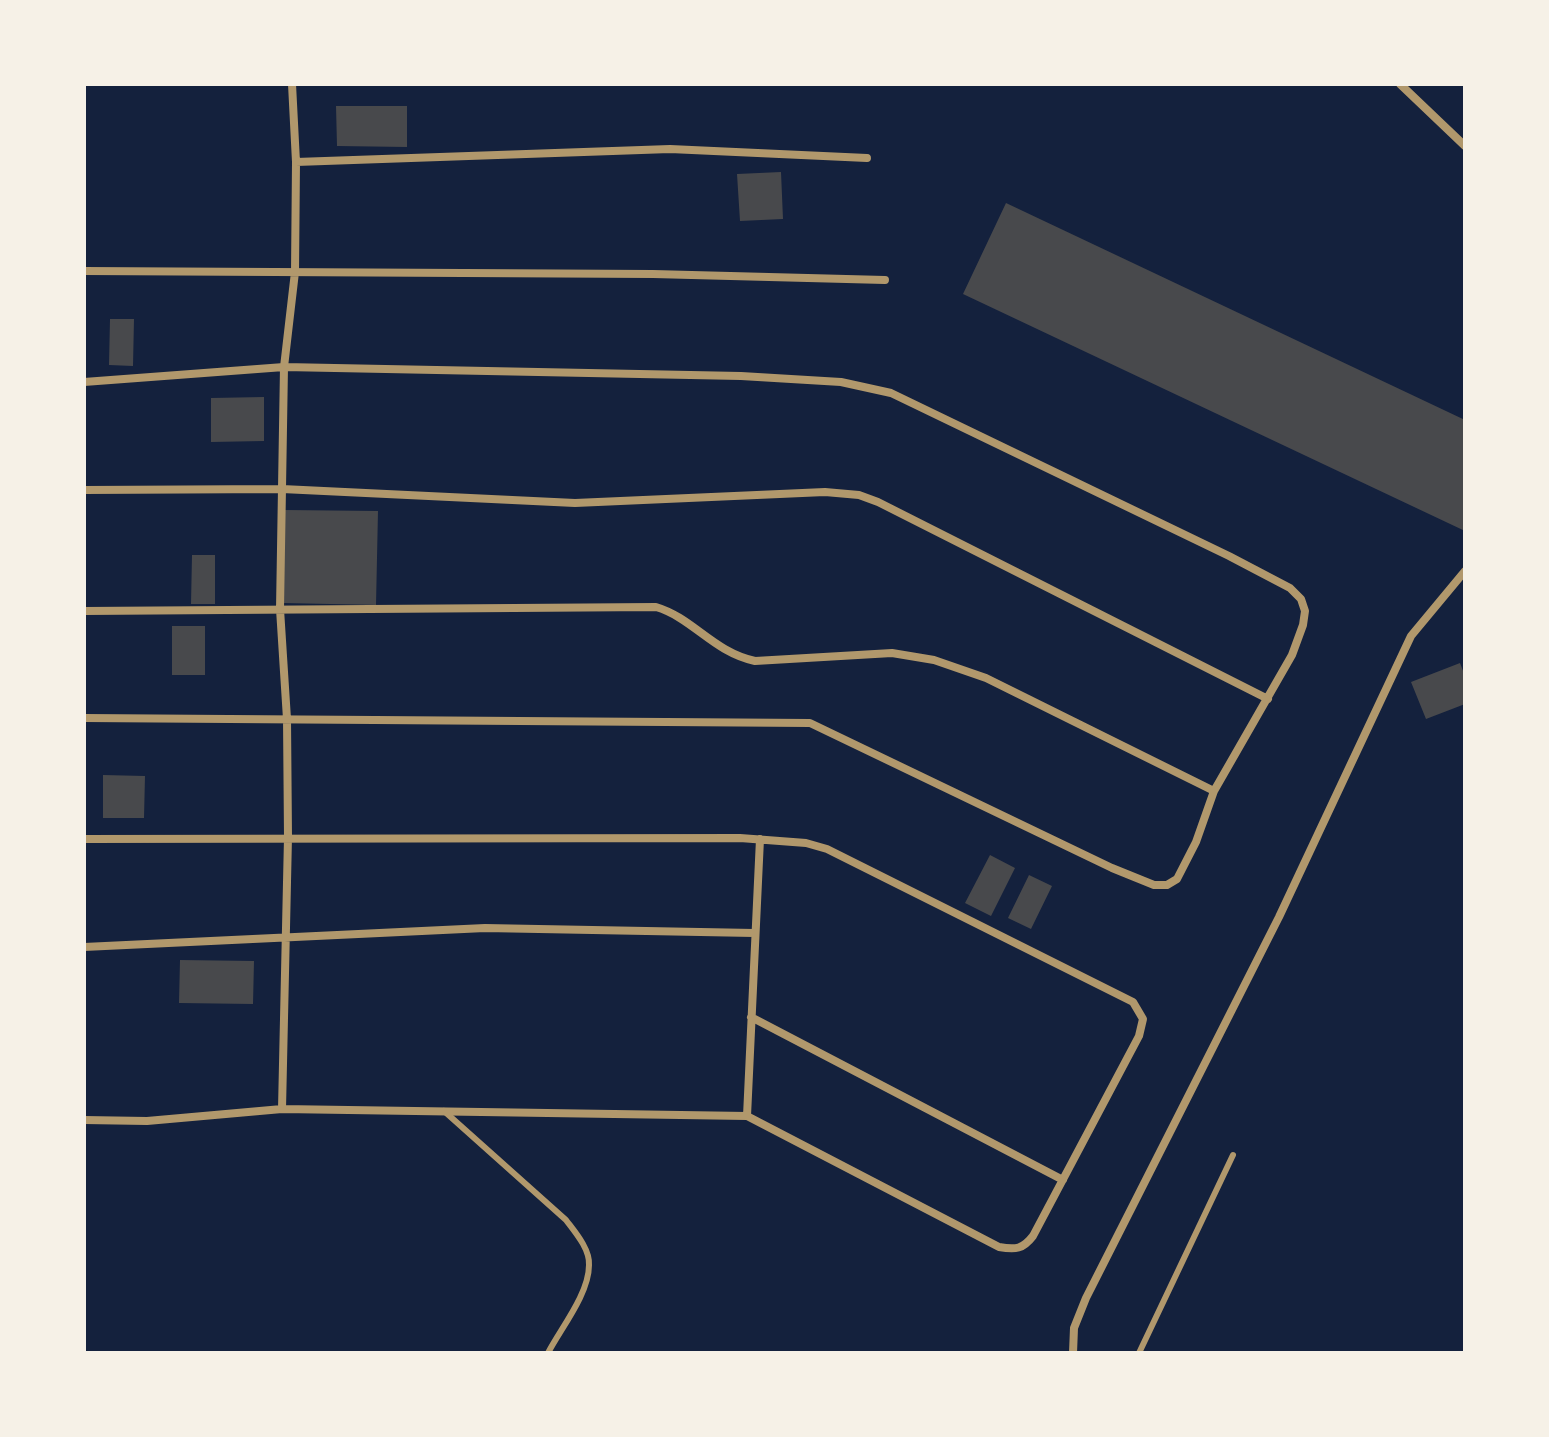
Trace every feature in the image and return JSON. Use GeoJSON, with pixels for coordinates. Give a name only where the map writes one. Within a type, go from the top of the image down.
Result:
{"type":"FeatureCollection","features":[{"type":"Feature","properties":{"kind":"street"},"geometry":{"type":"LineString","coordinates":[[282,1109],[288,837],[287,719],[280,609],[284,367],[295,272],[296,162],[292,84]]}},
{"type":"Feature","properties":{"kind":"street"},"geometry":{"type":"LineString","coordinates":[[1400,84],[1465,146]]}},
{"type":"Feature","properties":{"kind":"street"},"geometry":{"type":"LineString","coordinates":[[296,162],[670,149],[867,158]]}},
{"type":"Feature","properties":{"kind":"street"},"geometry":{"type":"LineString","coordinates":[[84,271],[653,274],[885,280]]}},
{"type":"Feature","properties":{"kind":"street"},"geometry":{"type":"LineString","coordinates":[[84,382],[284,367],[741,376],[869,386],[905,400],[1290,588],[1301,599],[1305,611],[1303,625],[1280,681],[1214,791],[1196,842],[1177,879],[1167,885],[1154,885],[810,723],[84,718]]}},
{"type":"Feature","properties":{"kind":"street"},"geometry":{"type":"LineString","coordinates":[[84,490],[282,489],[575,503],[825,492],[859,495],[1016,570],[1268,699]]}},
{"type":"Feature","properties":{"kind":"street"},"geometry":{"type":"LineString","coordinates":[[1073,1353],[1074,1328],[1086,1298],[1279,917],[1411,636],[1465,571]]}},
{"type":"Feature","properties":{"kind":"street"},"geometry":{"type":"LineString","coordinates":[[84,611],[656,607],[672,612],[732,656],[755,661],[892,653],[934,660],[986,678],[1214,791]]}},
{"type":"Feature","properties":{"kind":"street"},"geometry":{"type":"LineString","coordinates":[[84,839],[760,839],[827,849],[1133,1002],[1140,1009],[1143,1019],[1139,1036],[1025,1247],[999,1247],[747,1116],[282,1109],[147,1121],[84,1120]]}},
{"type":"Feature","properties":{"kind":"street"},"geometry":{"type":"LineString","coordinates":[[747,1116],[760,839]]}},
{"type":"Feature","properties":{"kind":"street"},"geometry":{"type":"LineString","coordinates":[[84,947],[485,928],[754,933]]}},
{"type":"Feature","properties":{"kind":"street"},"geometry":{"type":"LineString","coordinates":[[751,1017],[1063,1180]]}},
{"type":"Feature","properties":{"kind":"lane"},"geometry":{"type":"LineString","coordinates":[[444,1111],[566,1220],[582,1241],[590,1264],[584,1287],[548,1353]]}},
{"type":"Feature","properties":{"kind":"lane"},"geometry":{"type":"LineString","coordinates":[[1139,1353],[1233,1155]]}},
{"type":"Feature","properties":{"kind":"building"},"geometry":{"type":"Polygon","coordinates":[[[336,106],[407,106],[407,147],[337,146],[336,106]]]}},
{"type":"Feature","properties":{"kind":"building"},"geometry":{"type":"Polygon","coordinates":[[[781,172],[783,219],[740,221],[737,174],[781,172]]]}},
{"type":"Feature","properties":{"kind":"building"},"geometry":{"type":"Polygon","coordinates":[[[1006,203],[1465,420],[1465,531],[963,294],[1006,203]]]}},
{"type":"Feature","properties":{"kind":"building"},"geometry":{"type":"Polygon","coordinates":[[[110,319],[134,319],[133,366],[109,365],[110,319]]]}},
{"type":"Feature","properties":{"kind":"building"},"geometry":{"type":"Polygon","coordinates":[[[264,397],[264,441],[211,442],[211,398],[264,397]]]}},
{"type":"Feature","properties":{"kind":"building"},"geometry":{"type":"Polygon","coordinates":[[[285,510],[378,511],[376,605],[283,603],[285,510]]]}},
{"type":"Feature","properties":{"kind":"building"},"geometry":{"type":"Polygon","coordinates":[[[192,555],[215,555],[215,604],[191,604],[192,555]]]}},
{"type":"Feature","properties":{"kind":"building"},"geometry":{"type":"Polygon","coordinates":[[[172,626],[205,626],[205,675],[172,675],[172,626]]]}},
{"type":"Feature","properties":{"kind":"building"},"geometry":{"type":"Polygon","coordinates":[[[1460,663],[1465,676],[1465,704],[1426,719],[1411,682],[1460,663]]]}},
{"type":"Feature","properties":{"kind":"building"},"geometry":{"type":"Polygon","coordinates":[[[103,775],[145,776],[144,818],[103,818],[103,775]]]}},
{"type":"Feature","properties":{"kind":"building"},"geometry":{"type":"Polygon","coordinates":[[[990,855],[1015,868],[991,916],[965,903],[990,855]]]}},
{"type":"Feature","properties":{"kind":"building"},"geometry":{"type":"Polygon","coordinates":[[[1029,875],[1052,886],[1031,929],[1008,918],[1029,875]]]}},
{"type":"Feature","properties":{"kind":"building"},"geometry":{"type":"Polygon","coordinates":[[[180,960],[254,961],[253,1004],[179,1003],[180,960]]]}}]}
